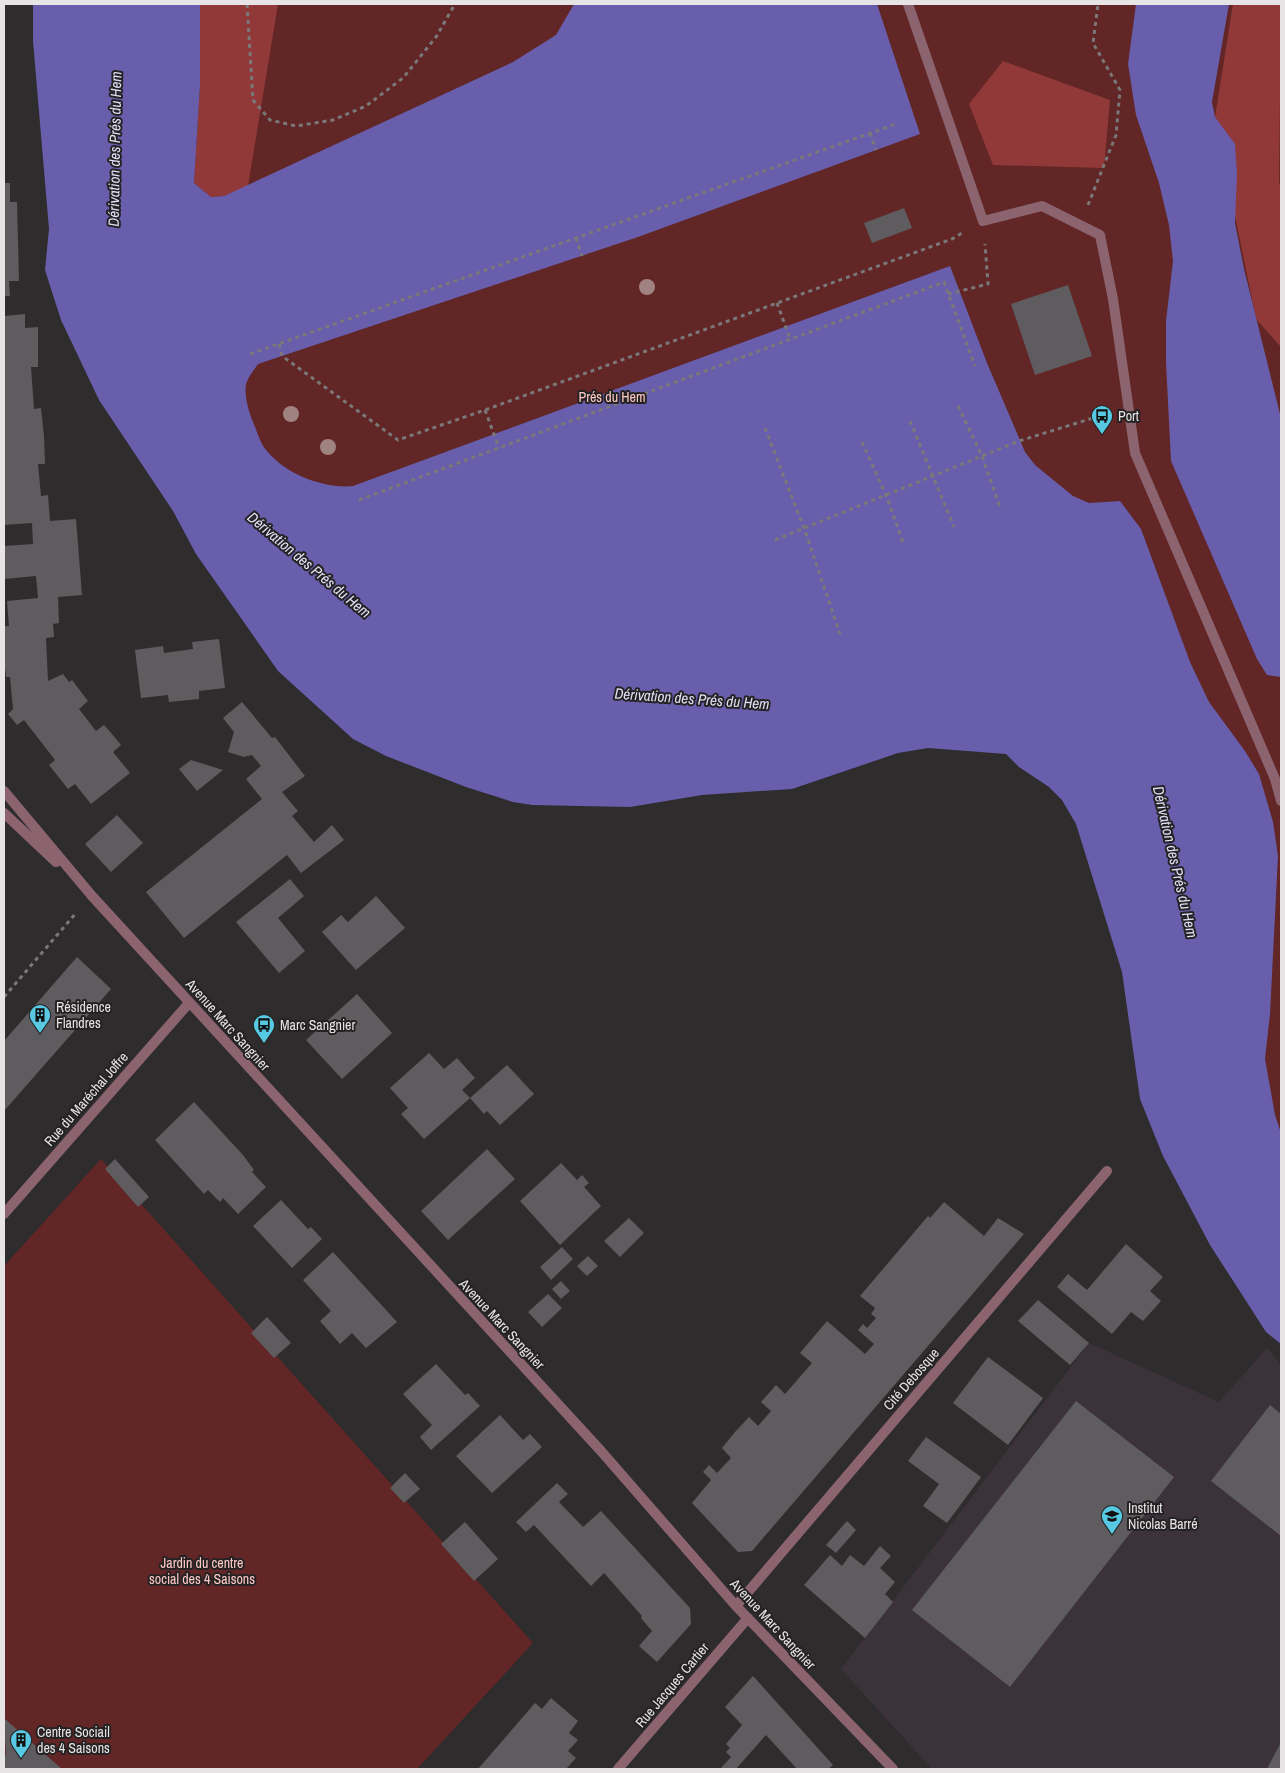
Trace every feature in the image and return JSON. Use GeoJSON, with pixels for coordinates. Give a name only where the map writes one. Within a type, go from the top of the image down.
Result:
{"type":"FeatureCollection","features":[{"type":"Feature","properties":{"kind":"street"},"geometry":{"type":"LineString","coordinates":[[908,4],[983,221],[1042,206],[1100,236],[1113,300],[1135,453],[1278,781],[1281,801]]}},
{"type":"Feature","properties":{"kind":"street","name":"Avenue Marc Sangnier"},"geometry":{"type":"LineString","coordinates":[[4,791],[92,896],[188,1003],[601,1451],[736,1606],[893,1769]]}},
{"type":"Feature","properties":{"kind":"street","name":"Avenue Marc Sangnier"},"geometry":{"type":"LineString","coordinates":[[4,813],[92,896]]}},
{"type":"Feature","properties":{"kind":"street","name":"Rue du Maréchal Joffre"},"geometry":{"type":"LineString","coordinates":[[4,1214],[188,1003]]}},
{"type":"Feature","properties":{"kind":"street","name":"Cité Debosque"},"geometry":{"type":"LineString","coordinates":[[736,1606],[1107,1171]]}},
{"type":"Feature","properties":{"kind":"street","name":"Rue Jacques Cartier"},"geometry":{"type":"LineString","coordinates":[[618,1769],[748,1618]]}},
{"type":"Feature","properties":{"kind":"path"},"geometry":{"type":"LineString","coordinates":[[247,4],[253,100],[270,120],[296,126],[333,120],[366,106],[403,78],[436,37],[455,4]]}},
{"type":"Feature","properties":{"kind":"path"},"geometry":{"type":"LineString","coordinates":[[1079,225],[1116,135],[1117,126],[1120,90],[1093,43],[1098,4]]}},
{"type":"Feature","properties":{"kind":"path"},"geometry":{"type":"LineString","coordinates":[[250,354],[896,124]]}},
{"type":"Feature","properties":{"kind":"path"},"geometry":{"type":"LineString","coordinates":[[870,133],[876,150]]}},
{"type":"Feature","properties":{"kind":"path"},"geometry":{"type":"LineString","coordinates":[[279,344],[282,356],[398,440],[485,410],[952,238],[983,221],[988,284],[948,294]]}},
{"type":"Feature","properties":{"kind":"path"},"geometry":{"type":"LineString","coordinates":[[576,238],[582,256]]}},
{"type":"Feature","properties":{"kind":"path"},"geometry":{"type":"LineString","coordinates":[[359,500],[944,282],[975,366]]}},
{"type":"Feature","properties":{"kind":"path"},"geometry":{"type":"LineString","coordinates":[[777,303],[790,339]]}},
{"type":"Feature","properties":{"kind":"path"},"geometry":{"type":"LineString","coordinates":[[958,406],[982,456],[1000,507]]}},
{"type":"Feature","properties":{"kind":"path"},"geometry":{"type":"LineString","coordinates":[[775,540],[1019,441],[1128,406]]}},
{"type":"Feature","properties":{"kind":"path"},"geometry":{"type":"LineString","coordinates":[[485,410],[499,448]]}},
{"type":"Feature","properties":{"kind":"path"},"geometry":{"type":"LineString","coordinates":[[910,421],[954,526]]}},
{"type":"Feature","properties":{"kind":"path"},"geometry":{"type":"LineString","coordinates":[[765,428],[804,528],[840,634]]}},
{"type":"Feature","properties":{"kind":"path"},"geometry":{"type":"LineString","coordinates":[[862,442],[886,495],[904,546]]}},
{"type":"Feature","properties":{"kind":"path"},"geometry":{"type":"LineString","coordinates":[[4,997],[92,896]]}},
{"type":"Feature","properties":{"kind":"shaded area"},"geometry":{"type":"Polygon","coordinates":[[[200,4],[278,4],[248,186],[224,196],[211,197],[194,183],[200,86],[200,4]]]}},
{"type":"Feature","properties":{"kind":"shaded area"},"geometry":{"type":"Polygon","coordinates":[[[1233,4],[1281,4],[1279,182],[1281,190],[1281,347],[1256,319],[1215,117],[1233,4]]]}},
{"type":"Feature","properties":{"kind":"shaded area"},"geometry":{"type":"Polygon","coordinates":[[[1003,61],[1110,100],[1104,168],[993,165],[969,104],[1003,61]]]}},
{"type":"Feature","properties":{"kind":"shaded area","name":"Institut Nicolas Barré"},"geometry":{"type":"Polygon","coordinates":[[[1089,1343],[1219,1402],[1267,1348],[1281,1365],[1281,1769],[932,1769],[841,1669],[1089,1343]]]}},
{"type":"Feature","properties":{"kind":"green space","name":"Prés du Hem"},"geometry":{"type":"Polygon","coordinates":[[[51,4],[1281,4],[1281,1344],[1202,1216],[1140,1099],[1123,940],[1081,807],[1034,755],[984,740],[360,730],[51,4]]]}},
{"type":"Feature","properties":{"kind":"green space","name":"Jardin du centre social des 4 Saisons"},"geometry":{"type":"Polygon","coordinates":[[[101,1159],[533,1643],[417,1769],[4,1769],[4,1266],[101,1159]]]}},
{"type":"Feature","properties":{"kind":"water","name":"Prés du Hem"},"geometry":{"type":"Polygon","coordinates":[[[33,4],[200,4],[200,86],[194,183],[211,197],[224,196],[513,62],[556,35],[574,4],[877,4],[920,134],[638,237],[258,364],[246,384],[246,399],[250,414],[264,447],[274,459],[294,473],[330,485],[353,486],[950,266],[987,363],[1025,452],[1035,465],[1073,496],[1089,503],[1120,501],[1141,529],[1190,662],[1209,702],[1245,751],[1259,774],[1273,822],[1278,856],[1270,1014],[1265,1059],[1275,1115],[1281,1133],[1281,1344],[1266,1332],[1210,1245],[1163,1156],[1140,1099],[1122,972],[1076,824],[1062,800],[1049,787],[1019,767],[1006,754],[928,748],[898,753],[792,789],[702,795],[630,807],[532,805],[513,802],[466,787],[386,756],[353,739],[278,671],[196,554],[173,511],[99,400],[61,320],[45,270],[49,229],[33,41],[33,4]]]}},
{"type":"Feature","properties":{"kind":"water"},"geometry":{"type":"Polygon","coordinates":[[[1136,4],[1229,4],[1212,102],[1215,117],[1235,144],[1237,174],[1235,223],[1244,269],[1281,418],[1281,677],[1267,675],[1257,659],[1171,461],[1166,321],[1173,261],[1169,225],[1159,183],[1136,115],[1128,64],[1136,4]]]}},
{"type":"Feature","properties":{"kind":"building"},"geometry":{"type":"Polygon","coordinates":[[[4,183],[10,183],[10,202],[17,202],[19,281],[9,281],[10,296],[4,296],[4,183]]]}},
{"type":"Feature","properties":{"kind":"building"},"geometry":{"type":"Polygon","coordinates":[[[904,208],[912,228],[872,243],[864,223],[904,208]]]}},
{"type":"Feature","properties":{"kind":"building"},"geometry":{"type":"Polygon","coordinates":[[[1068,285],[1092,356],[1035,375],[1011,304],[1068,285]]]}},
{"type":"Feature","properties":{"kind":"building"},"geometry":{"type":"Polygon","coordinates":[[[25,314],[25,328],[38,327],[38,367],[31,367],[34,409],[41,408],[44,436],[45,464],[38,464],[41,496],[48,495],[50,521],[76,519],[82,595],[58,597],[59,623],[53,624],[54,637],[46,638],[48,681],[63,674],[69,682],[72,680],[88,701],[79,709],[96,731],[104,725],[121,745],[113,752],[130,773],[91,804],[75,784],[68,789],[49,765],[55,760],[24,720],[17,725],[8,714],[13,709],[10,677],[6,677],[4,657],[4,626],[9,626],[7,601],[38,598],[36,576],[4,579],[4,546],[33,544],[32,523],[4,525],[4,316],[25,314]]]}},
{"type":"Feature","properties":{"kind":"building"},"geometry":{"type":"Polygon","coordinates":[[[219,639],[225,688],[199,691],[199,699],[169,702],[168,695],[141,698],[135,650],[163,646],[164,653],[193,649],[192,642],[219,639]]]}},
{"type":"Feature","properties":{"kind":"building"},"geometry":{"type":"Polygon","coordinates":[[[242,702],[272,738],[275,737],[305,776],[282,792],[298,811],[292,816],[314,842],[332,825],[344,840],[301,873],[287,855],[184,938],[146,892],[262,799],[246,779],[261,766],[252,755],[244,757],[228,752],[234,732],[223,718],[242,702]]]}},
{"type":"Feature","properties":{"kind":"building"},"geometry":{"type":"Polygon","coordinates":[[[191,760],[223,770],[197,791],[179,769],[191,760]]]}},
{"type":"Feature","properties":{"kind":"building"},"geometry":{"type":"Polygon","coordinates":[[[117,815],[143,843],[111,872],[85,844],[117,815]]]}},
{"type":"Feature","properties":{"kind":"building"},"geometry":{"type":"Polygon","coordinates":[[[290,879],[304,896],[278,918],[305,951],[279,973],[236,922],[290,879]]]}},
{"type":"Feature","properties":{"kind":"building"},"geometry":{"type":"Polygon","coordinates":[[[376,896],[405,928],[356,970],[322,932],[341,915],[348,922],[376,896]]]}},
{"type":"Feature","properties":{"kind":"building","name":"Résidence Flandres"},"geometry":{"type":"Polygon","coordinates":[[[77,957],[111,989],[4,1111],[4,1041],[77,957]]]}},
{"type":"Feature","properties":{"kind":"building"},"geometry":{"type":"Polygon","coordinates":[[[357,994],[392,1033],[342,1079],[306,1040],[357,994]]]}},
{"type":"Feature","properties":{"kind":"building"},"geometry":{"type":"Polygon","coordinates":[[[429,1053],[444,1069],[457,1058],[475,1078],[462,1090],[470,1098],[424,1139],[401,1114],[408,1108],[390,1088],[429,1053]]]}},
{"type":"Feature","properties":{"kind":"building"},"geometry":{"type":"Polygon","coordinates":[[[507,1065],[534,1094],[500,1125],[487,1111],[484,1114],[470,1098],[507,1065]]]}},
{"type":"Feature","properties":{"kind":"building"},"geometry":{"type":"Polygon","coordinates":[[[194,1102],[243,1155],[254,1170],[252,1172],[266,1187],[238,1214],[223,1198],[220,1202],[208,1190],[204,1194],[155,1140],[194,1102]]]}},
{"type":"Feature","properties":{"kind":"building"},"geometry":{"type":"Polygon","coordinates":[[[487,1149],[515,1179],[448,1240],[421,1211],[487,1149]]]}},
{"type":"Feature","properties":{"kind":"building"},"geometry":{"type":"Polygon","coordinates":[[[115,1159],[149,1197],[138,1207],[105,1169],[115,1159]]]}},
{"type":"Feature","properties":{"kind":"building"},"geometry":{"type":"Polygon","coordinates":[[[561,1163],[577,1180],[582,1175],[589,1183],[584,1187],[601,1206],[560,1245],[520,1201],[561,1163]]]}},
{"type":"Feature","properties":{"kind":"building"},"geometry":{"type":"Polygon","coordinates":[[[281,1200],[308,1229],[311,1227],[322,1239],[292,1268],[253,1226],[281,1200]]]}},
{"type":"Feature","properties":{"kind":"building"},"geometry":{"type":"Polygon","coordinates":[[[944,1202],[984,1236],[998,1218],[1024,1234],[752,1551],[738,1552],[692,1503],[711,1480],[703,1472],[709,1465],[717,1473],[731,1458],[722,1448],[735,1432],[749,1417],[758,1426],[771,1411],[761,1402],[776,1385],[785,1394],[812,1363],[800,1353],[827,1321],[865,1354],[874,1344],[858,1330],[863,1324],[867,1328],[876,1318],[871,1314],[875,1308],[860,1296],[928,1216],[930,1218],[944,1202]]]}},
{"type":"Feature","properties":{"kind":"building"},"geometry":{"type":"Polygon","coordinates":[[[629,1218],[644,1233],[620,1257],[604,1241],[629,1218]]]}},
{"type":"Feature","properties":{"kind":"building"},"geometry":{"type":"Polygon","coordinates":[[[1126,1244],[1163,1277],[1150,1291],[1161,1301],[1143,1321],[1131,1312],[1112,1334],[1057,1287],[1068,1274],[1087,1290],[1126,1244]]]}},
{"type":"Feature","properties":{"kind":"building"},"geometry":{"type":"Polygon","coordinates":[[[562,1247],[573,1259],[551,1280],[540,1267],[562,1247]]]}},
{"type":"Feature","properties":{"kind":"building"},"geometry":{"type":"Polygon","coordinates":[[[333,1252],[397,1322],[366,1348],[352,1333],[340,1344],[320,1321],[331,1311],[303,1280],[333,1252]]]}},
{"type":"Feature","properties":{"kind":"building"},"geometry":{"type":"Polygon","coordinates":[[[588,1256],[598,1266],[587,1276],[577,1266],[588,1256]]]}},
{"type":"Feature","properties":{"kind":"building"},"geometry":{"type":"Polygon","coordinates":[[[561,1281],[570,1291],[561,1299],[552,1289],[561,1281]]]}},
{"type":"Feature","properties":{"kind":"building"},"geometry":{"type":"Polygon","coordinates":[[[548,1294],[562,1308],[542,1327],[528,1312],[548,1294]]]}},
{"type":"Feature","properties":{"kind":"building"},"geometry":{"type":"Polygon","coordinates":[[[1038,1300],[1089,1343],[1070,1365],[1018,1321],[1038,1300]]]}},
{"type":"Feature","properties":{"kind":"building"},"geometry":{"type":"Polygon","coordinates":[[[267,1317],[291,1343],[274,1358],[251,1333],[267,1317]]]}},
{"type":"Feature","properties":{"kind":"building"},"geometry":{"type":"Polygon","coordinates":[[[988,1357],[1043,1398],[1008,1445],[953,1403],[988,1357]]]}},
{"type":"Feature","properties":{"kind":"building"},"geometry":{"type":"Polygon","coordinates":[[[436,1364],[465,1395],[468,1393],[480,1406],[431,1450],[420,1437],[432,1425],[403,1394],[436,1364]]]}},
{"type":"Feature","properties":{"kind":"building"},"geometry":{"type":"Polygon","coordinates":[[[1076,1401],[1174,1477],[1010,1687],[912,1610],[1076,1401]]]}},
{"type":"Feature","properties":{"kind":"building"},"geometry":{"type":"Polygon","coordinates":[[[1270,1405],[1281,1414],[1281,1536],[1211,1481],[1270,1405]]]}},
{"type":"Feature","properties":{"kind":"building"},"geometry":{"type":"Polygon","coordinates":[[[500,1415],[523,1440],[530,1434],[542,1447],[492,1493],[456,1456],[500,1415]]]}},
{"type":"Feature","properties":{"kind":"building"},"geometry":{"type":"Polygon","coordinates":[[[926,1437],[981,1477],[947,1523],[923,1506],[939,1484],[908,1461],[926,1437]]]}},
{"type":"Feature","properties":{"kind":"building"},"geometry":{"type":"Polygon","coordinates":[[[405,1473],[420,1489],[404,1503],[390,1488],[405,1473]]]}},
{"type":"Feature","properties":{"kind":"building"},"geometry":{"type":"Polygon","coordinates":[[[557,1483],[568,1494],[559,1502],[583,1527],[601,1511],[690,1608],[691,1624],[657,1662],[639,1646],[652,1631],[641,1618],[642,1616],[604,1573],[591,1586],[534,1525],[526,1532],[516,1522],[557,1483]]]}},
{"type":"Feature","properties":{"kind":"building"},"geometry":{"type":"Polygon","coordinates":[[[847,1521],[856,1530],[836,1553],[826,1545],[847,1521]]]}},
{"type":"Feature","properties":{"kind":"building"},"geometry":{"type":"Polygon","coordinates":[[[465,1522],[498,1559],[474,1581],[441,1544],[465,1522]]]}},
{"type":"Feature","properties":{"kind":"building"},"geometry":{"type":"Polygon","coordinates":[[[880,1546],[891,1556],[880,1568],[895,1582],[885,1594],[893,1602],[865,1638],[804,1585],[830,1555],[842,1566],[850,1555],[864,1566],[880,1546]]]}},
{"type":"Feature","properties":{"kind":"building"},"geometry":{"type":"Polygon","coordinates":[[[753,1676],[833,1765],[828,1769],[797,1769],[766,1735],[736,1769],[720,1769],[731,1757],[726,1752],[730,1748],[726,1744],[742,1725],[725,1707],[753,1676]]]}},
{"type":"Feature","properties":{"kind":"building"},"geometry":{"type":"Polygon","coordinates":[[[551,1698],[578,1721],[569,1733],[578,1740],[568,1751],[576,1758],[566,1769],[478,1769],[535,1703],[542,1709],[551,1698]]]}},
{"type":"Feature","properties":{"kind":"building"},"geometry":{"type":"Polygon","coordinates":[[[4,1718],[62,1769],[4,1769],[4,1755],[6,1755],[4,1718]]]}},
{"type":"Feature","properties":{"kind":"building"},"geometry":{"type":"Polygon","coordinates":[[[1281,1742],[1281,1769],[1267,1769],[1281,1742]]]}},
{"type":"Feature","properties":{"kind":"place","name":"Port"},"geometry":{"type":"Point","coordinates":[1102,435]}},
{"type":"Feature","properties":{"kind":"place","name":"Résidence Flandres"},"geometry":{"type":"Point","coordinates":[40,1034]}},
{"type":"Feature","properties":{"kind":"place","name":"Marc Sangnier"},"geometry":{"type":"Point","coordinates":[264,1044]}},
{"type":"Feature","properties":{"kind":"place","name":"Institut Nicolas Barré"},"geometry":{"type":"Point","coordinates":[1112,1535]}},
{"type":"Feature","properties":{"kind":"place","name":"Centre Sociail des 4 Saisons"},"geometry":{"type":"Point","coordinates":[21,1759]}},
{"type":"Feature","properties":{"kind":"water label","name":"Dérivation des Prés du Hem"},"geometry":{"type":"Point","coordinates":[115,149]}},
{"type":"Feature","properties":{"kind":"water label","name":"Dérivation des Prés du Hem"},"geometry":{"type":"Point","coordinates":[309,565]}},
{"type":"Feature","properties":{"kind":"water label","name":"Dérivation des Prés du Hem"},"geometry":{"type":"Point","coordinates":[692,699]}},
{"type":"Feature","properties":{"kind":"water label","name":"Dérivation des Prés du Hem"},"geometry":{"type":"Point","coordinates":[1175,862]}}]}
